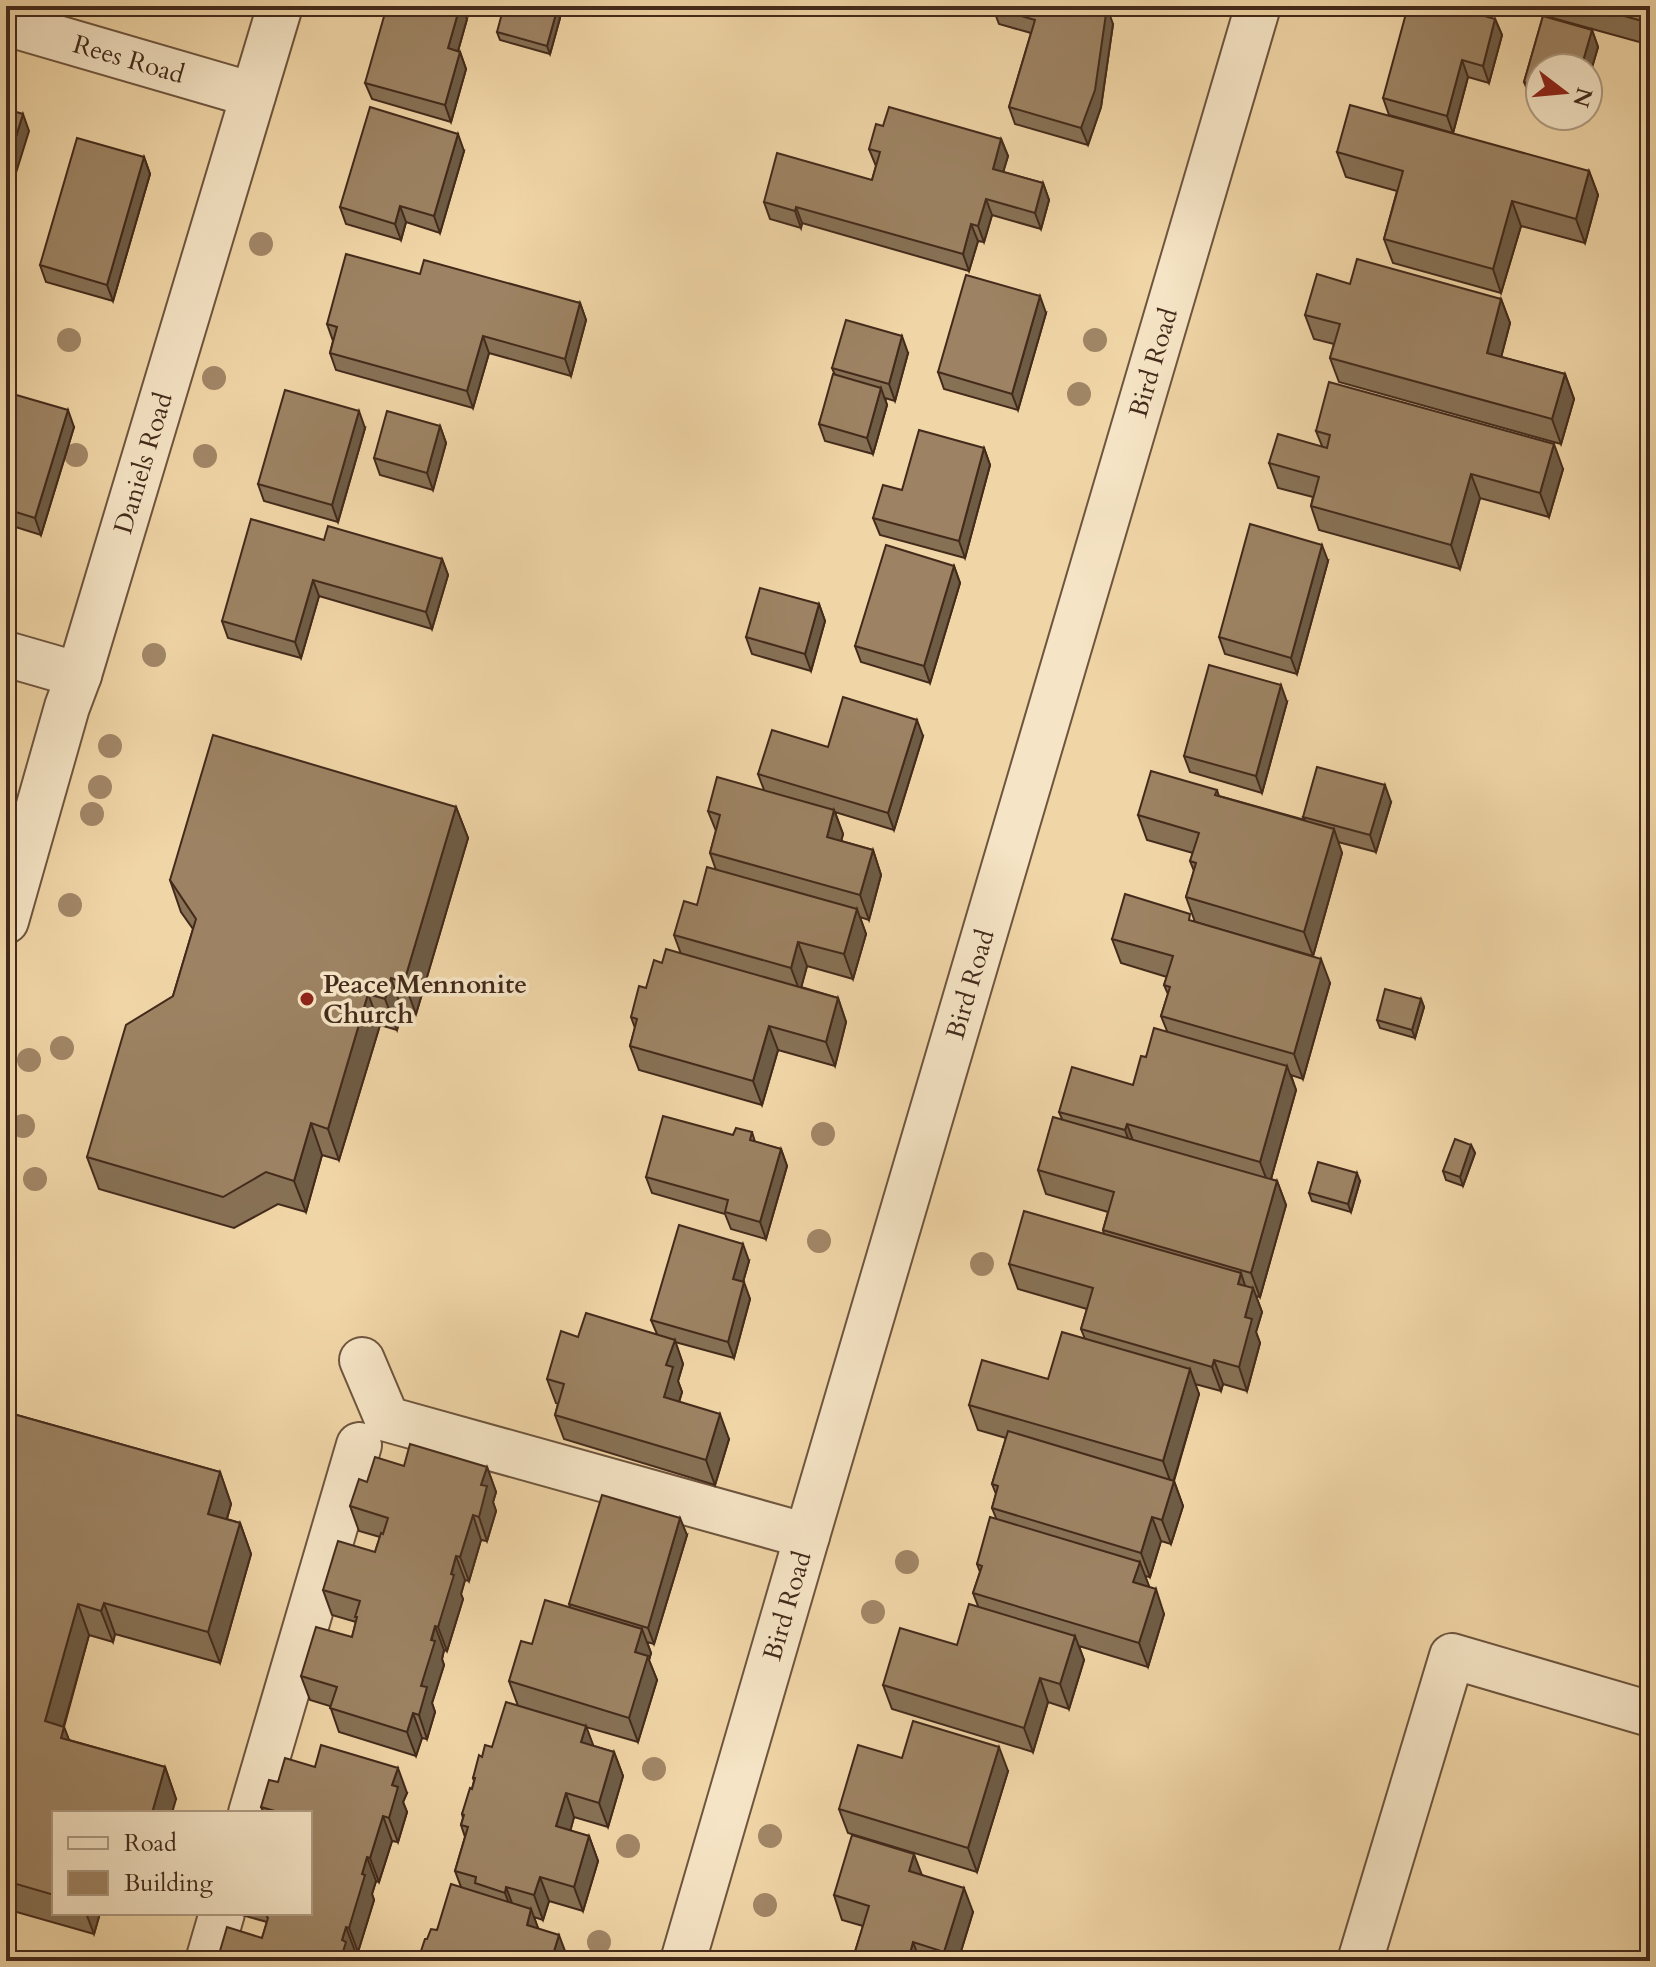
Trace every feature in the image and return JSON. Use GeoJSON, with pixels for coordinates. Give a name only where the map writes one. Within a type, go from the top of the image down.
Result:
{"type":"FeatureCollection","features":[{"type":"Feature","properties":{"kind":"street","name":"Daniels Road"},"geometry":{"type":"LineString","coordinates":[[6,921],[67,707],[280,6]]}},
{"type":"Feature","properties":{"kind":"street","name":"Bird Road"},"geometry":{"type":"LineString","coordinates":[[683,1961],[1258,6]]}},
{"type":"Feature","properties":{"kind":"street","name":"Rees Road"},"geometry":{"type":"LineString","coordinates":[[6,23],[253,95]]}},
{"type":"Feature","properties":{"kind":"street"},"geometry":{"type":"LineString","coordinates":[[6,654],[79,675]]}},
{"type":"Feature","properties":{"kind":"street"},"geometry":{"type":"LineString","coordinates":[[362,1360],[387,1419],[807,1536]]}},
{"type":"Feature","properties":{"kind":"street"},"geometry":{"type":"LineString","coordinates":[[252,1811],[359,1445]]}},
{"type":"Feature","properties":{"kind":"street"},"geometry":{"type":"LineString","coordinates":[[1360,1961],[1452,1656],[1650,1714]]}},
{"type":"Feature","properties":{"kind":"street"},"geometry":{"type":"LineString","coordinates":[[208,1961],[221,1915]]}},
{"type":"Feature","properties":{"kind":"building"},"geometry":{"type":"Polygon","coordinates":[[[387,6],[460,6],[448,48],[460,52],[445,105],[365,83],[387,6]]]}},
{"type":"Feature","properties":{"kind":"building"},"geometry":{"type":"Polygon","coordinates":[[[504,6],[543,6],[557,10],[547,46],[497,32],[504,6]]]}},
{"type":"Feature","properties":{"kind":"building"},"geometry":{"type":"Polygon","coordinates":[[[994,6],[1107,7],[1095,90],[1081,128],[1009,107],[1035,20],[994,6]]]}},
{"type":"Feature","properties":{"kind":"building"},"geometry":{"type":"Polygon","coordinates":[[[1408,6],[1450,6],[1495,19],[1483,66],[1462,60],[1447,116],[1383,98],[1408,6]]]}},
{"type":"Feature","properties":{"kind":"building"},"geometry":{"type":"Polygon","coordinates":[[[1589,6],[1646,6],[1642,21],[1589,6]]]}},
{"type":"Feature","properties":{"kind":"building"},"geometry":{"type":"Polygon","coordinates":[[[1543,16],[1592,30],[1586,52],[1533,52],[1543,16]]]}},
{"type":"Feature","properties":{"kind":"building"},"geometry":{"type":"Polygon","coordinates":[[[1350,105],[1589,171],[1576,219],[1512,201],[1493,269],[1384,239],[1403,171],[1337,152],[1350,105]]]}},
{"type":"Feature","properties":{"kind":"building"},"geometry":{"type":"Polygon","coordinates":[[[370,107],[458,134],[434,216],[400,206],[395,224],[340,207],[370,107]]]}},
{"type":"Feature","properties":{"kind":"building"},"geometry":{"type":"Polygon","coordinates":[[[889,107],[1001,139],[993,169],[1043,183],[1035,213],[986,199],[978,226],[971,224],[963,254],[796,207],[795,211],[764,202],[777,153],[872,180],[880,152],[869,149],[876,124],[883,126],[889,107]]]}},
{"type":"Feature","properties":{"kind":"building"},"geometry":{"type":"Polygon","coordinates":[[[6,109],[23,114],[6,169],[6,109]]]}},
{"type":"Feature","properties":{"kind":"building"},"geometry":{"type":"Polygon","coordinates":[[[77,138],[144,157],[107,285],[40,265],[77,138]]]}},
{"type":"Feature","properties":{"kind":"building"},"geometry":{"type":"Polygon","coordinates":[[[346,254],[420,274],[424,260],[580,303],[565,359],[483,336],[467,391],[330,353],[337,327],[327,324],[346,254]]]}},
{"type":"Feature","properties":{"kind":"building"},"geometry":{"type":"Polygon","coordinates":[[[1357,259],[1501,299],[1487,353],[1565,374],[1552,419],[1330,358],[1340,324],[1305,315],[1317,274],[1350,284],[1357,259]]]}},
{"type":"Feature","properties":{"kind":"building"},"geometry":{"type":"Polygon","coordinates":[[[966,275],[1040,296],[1012,394],[938,372],[966,275]]]}},
{"type":"Feature","properties":{"kind":"building"},"geometry":{"type":"Polygon","coordinates":[[[846,320],[902,336],[889,384],[832,368],[846,320]]]}},
{"type":"Feature","properties":{"kind":"building"},"geometry":{"type":"Polygon","coordinates":[[[833,374],[881,388],[867,438],[819,424],[833,374]]]}},
{"type":"Feature","properties":{"kind":"building"},"geometry":{"type":"Polygon","coordinates":[[[1329,382],[1554,444],[1540,493],[1471,474],[1451,545],[1311,506],[1319,477],[1269,463],[1278,434],[1327,448],[1330,435],[1316,431],[1329,382]]]}},
{"type":"Feature","properties":{"kind":"building"},"geometry":{"type":"Polygon","coordinates":[[[285,390],[359,411],[332,505],[258,484],[285,390]]]}},
{"type":"Feature","properties":{"kind":"building"},"geometry":{"type":"Polygon","coordinates":[[[6,392],[68,410],[35,518],[6,509],[6,392]]]}},
{"type":"Feature","properties":{"kind":"building"},"geometry":{"type":"Polygon","coordinates":[[[387,411],[440,426],[427,473],[374,458],[387,411]]]}},
{"type":"Feature","properties":{"kind":"building"},"geometry":{"type":"Polygon","coordinates":[[[919,430],[984,448],[959,541],[873,518],[883,485],[902,490],[919,430]]]}},
{"type":"Feature","properties":{"kind":"building"},"geometry":{"type":"Polygon","coordinates":[[[251,519],[324,540],[328,526],[442,559],[426,612],[313,580],[295,642],[222,621],[251,519]]]}},
{"type":"Feature","properties":{"kind":"building"},"geometry":{"type":"Polygon","coordinates":[[[1250,524],[1322,545],[1291,658],[1219,637],[1250,524]]]}},
{"type":"Feature","properties":{"kind":"building"},"geometry":{"type":"Polygon","coordinates":[[[886,545],[954,566],[924,666],[855,646],[886,545]]]}},
{"type":"Feature","properties":{"kind":"building"},"geometry":{"type":"Polygon","coordinates":[[[760,588],[819,604],[805,654],[746,637],[760,588]]]}},
{"type":"Feature","properties":{"kind":"building"},"geometry":{"type":"Polygon","coordinates":[[[1209,665],[1281,685],[1256,776],[1184,756],[1209,665]]]}},
{"type":"Feature","properties":{"kind":"building"},"geometry":{"type":"Polygon","coordinates":[[[843,697],[917,720],[888,813],[758,774],[772,730],[828,747],[843,697]]]}},
{"type":"Feature","properties":{"kind":"building","name":"Peace Mennonite Church"},"geometry":{"type":"Polygon","coordinates":[[[213,735],[456,807],[404,982],[391,978],[385,999],[368,994],[328,1129],[311,1123],[294,1181],[266,1172],[223,1197],[87,1157],[126,1025],[173,996],[196,919],[170,880],[213,735]]]}},
{"type":"Feature","properties":{"kind":"building"},"geometry":{"type":"Polygon","coordinates":[[[1317,767],[1385,785],[1370,835],[1303,817],[1317,767]]]}},
{"type":"Feature","properties":{"kind":"building"},"geometry":{"type":"Polygon","coordinates":[[[1151,771],[1217,790],[1215,795],[1334,829],[1304,932],[1186,897],[1196,863],[1190,861],[1199,833],[1138,815],[1151,771]]]}},
{"type":"Feature","properties":{"kind":"building"},"geometry":{"type":"Polygon","coordinates":[[[717,777],[834,810],[827,837],[873,850],[860,895],[710,853],[720,815],[708,811],[717,777]]]}},
{"type":"Feature","properties":{"kind":"building"},"geometry":{"type":"Polygon","coordinates":[[[707,867],[857,909],[844,954],[798,942],[791,968],[674,935],[684,901],[697,905],[707,867]]]}},
{"type":"Feature","properties":{"kind":"building"},"geometry":{"type":"Polygon","coordinates":[[[1125,894],[1190,914],[1189,920],[1321,959],[1294,1054],[1161,1016],[1170,987],[1164,985],[1173,956],[1112,939],[1125,894]]]}},
{"type":"Feature","properties":{"kind":"building"},"geometry":{"type":"Polygon","coordinates":[[[666,949],[838,998],[826,1042],[769,1026],[753,1081],[630,1046],[637,1019],[631,1017],[639,986],[646,988],[654,960],[662,963],[666,949]]]}},
{"type":"Feature","properties":{"kind":"building"},"geometry":{"type":"Polygon","coordinates":[[[1385,989],[1421,999],[1412,1030],[1377,1020],[1385,989]]]}},
{"type":"Feature","properties":{"kind":"building"},"geometry":{"type":"Polygon","coordinates":[[[1154,1028],[1287,1066],[1260,1162],[1127,1124],[1125,1130],[1059,1112],[1072,1067],[1133,1085],[1141,1056],[1146,1057],[1154,1028]]]}},
{"type":"Feature","properties":{"kind":"building"},"geometry":{"type":"Polygon","coordinates":[[[663,1116],[733,1135],[736,1128],[752,1132],[750,1140],[781,1149],[760,1222],[725,1212],[728,1200],[646,1177],[663,1116]]]}},
{"type":"Feature","properties":{"kind":"building"},"geometry":{"type":"Polygon","coordinates":[[[1053,1117],[1277,1181],[1251,1273],[1103,1230],[1114,1192],[1038,1170],[1053,1117]]]}},
{"type":"Feature","properties":{"kind":"building"},"geometry":{"type":"Polygon","coordinates":[[[1455,1139],[1471,1145],[1460,1177],[1443,1171],[1455,1139]]]}},
{"type":"Feature","properties":{"kind":"building"},"geometry":{"type":"Polygon","coordinates":[[[1318,1162],[1357,1173],[1348,1204],[1309,1193],[1318,1162]]]}},
{"type":"Feature","properties":{"kind":"building"},"geometry":{"type":"Polygon","coordinates":[[[1024,1211],[1241,1273],[1238,1284],[1253,1288],[1245,1317],[1252,1319],[1239,1367],[1214,1360],[1212,1367],[1081,1329],[1093,1288],[1009,1264],[1024,1211]]]}},
{"type":"Feature","properties":{"kind":"building"},"geometry":{"type":"Polygon","coordinates":[[[679,1225],[743,1244],[733,1279],[744,1282],[728,1342],[651,1320],[679,1225]]]}},
{"type":"Feature","properties":{"kind":"building"},"geometry":{"type":"Polygon","coordinates":[[[586,1313],[675,1340],[666,1365],[673,1367],[664,1397],[720,1414],[706,1460],[555,1415],[564,1384],[547,1379],[561,1331],[578,1337],[586,1313]]]}},
{"type":"Feature","properties":{"kind":"building"},"geometry":{"type":"Polygon","coordinates":[[[1062,1332],[1190,1369],[1163,1461],[969,1405],[982,1360],[1048,1379],[1062,1332]]]}},
{"type":"Feature","properties":{"kind":"building"},"geometry":{"type":"Polygon","coordinates":[[[6,1412],[220,1472],[208,1514],[240,1523],[208,1632],[104,1603],[101,1611],[78,1604],[45,1721],[64,1727],[61,1738],[165,1767],[153,1811],[52,1811],[52,1894],[6,1881],[6,1412]]]}},
{"type":"Feature","properties":{"kind":"building"},"geometry":{"type":"Polygon","coordinates":[[[1008,1431],[1174,1481],[1162,1520],[1152,1517],[1141,1553],[992,1508],[998,1486],[992,1484],[1008,1431]]]}},
{"type":"Feature","properties":{"kind":"building"},"geometry":{"type":"Polygon","coordinates":[[[410,1444],[487,1467],[481,1485],[487,1486],[479,1517],[473,1515],[460,1557],[456,1556],[451,1574],[454,1575],[431,1640],[435,1641],[421,1686],[427,1687],[419,1715],[413,1713],[407,1732],[330,1708],[337,1687],[301,1676],[316,1627],[352,1637],[360,1601],[323,1590],[338,1541],[375,1552],[388,1518],[350,1506],[359,1479],[367,1482],[375,1457],[404,1466],[410,1444]]]}},
{"type":"Feature","properties":{"kind":"building"},"geometry":{"type":"Polygon","coordinates":[[[602,1495],[680,1518],[648,1628],[569,1604],[602,1495]]]}},
{"type":"Feature","properties":{"kind":"building"},"geometry":{"type":"Polygon","coordinates":[[[990,1517],[1140,1562],[1133,1582],[1156,1589],[1139,1643],[973,1593],[982,1566],[977,1564],[990,1517]]]}},
{"type":"Feature","properties":{"kind":"building"},"geometry":{"type":"Polygon","coordinates":[[[545,1600],[642,1629],[635,1652],[648,1656],[629,1718],[509,1681],[521,1641],[532,1644],[545,1600]]]}},
{"type":"Feature","properties":{"kind":"building"},"geometry":{"type":"Polygon","coordinates":[[[969,1604],[1075,1636],[1060,1684],[1040,1678],[1024,1728],[883,1685],[900,1628],[957,1645],[969,1604]]]}},
{"type":"Feature","properties":{"kind":"building"},"geometry":{"type":"Polygon","coordinates":[[[506,1702],[586,1726],[581,1742],[614,1752],[599,1803],[566,1793],[556,1826],[589,1836],[574,1887],[540,1877],[534,1895],[506,1887],[505,1893],[475,1883],[476,1877],[455,1871],[468,1827],[461,1825],[462,1814],[472,1789],[479,1755],[482,1757],[485,1745],[492,1747],[506,1702]]]}},
{"type":"Feature","properties":{"kind":"building"},"geometry":{"type":"Polygon","coordinates":[[[913,1721],[999,1747],[968,1848],[839,1809],[858,1745],[902,1758],[913,1721]]]}},
{"type":"Feature","properties":{"kind":"building"},"geometry":{"type":"Polygon","coordinates":[[[321,1745],[398,1768],[392,1785],[398,1787],[389,1818],[383,1816],[370,1858],[367,1857],[362,1874],[365,1875],[349,1928],[346,1927],[342,1940],[346,1942],[340,1961],[217,1961],[227,1927],[262,1938],[268,1915],[312,1915],[312,1811],[275,1811],[261,1807],[269,1780],[278,1782],[285,1758],[315,1767],[321,1745]]]}},
{"type":"Feature","properties":{"kind":"building"},"geometry":{"type":"Polygon","coordinates":[[[852,1835],[914,1854],[909,1871],[964,1888],[944,1952],[913,1942],[908,1961],[872,1961],[854,1955],[869,1906],[834,1895],[852,1835]]]}},
{"type":"Feature","properties":{"kind":"building"},"geometry":{"type":"Polygon","coordinates":[[[451,1884],[531,1909],[527,1925],[559,1935],[551,1961],[418,1960],[431,1929],[437,1930],[451,1884]]]}},
{"type":"Feature","properties":{"kind":"place","name":"Peace Mennonite Church"},"geometry":{"type":"Point","coordinates":[307,999]}}]}
